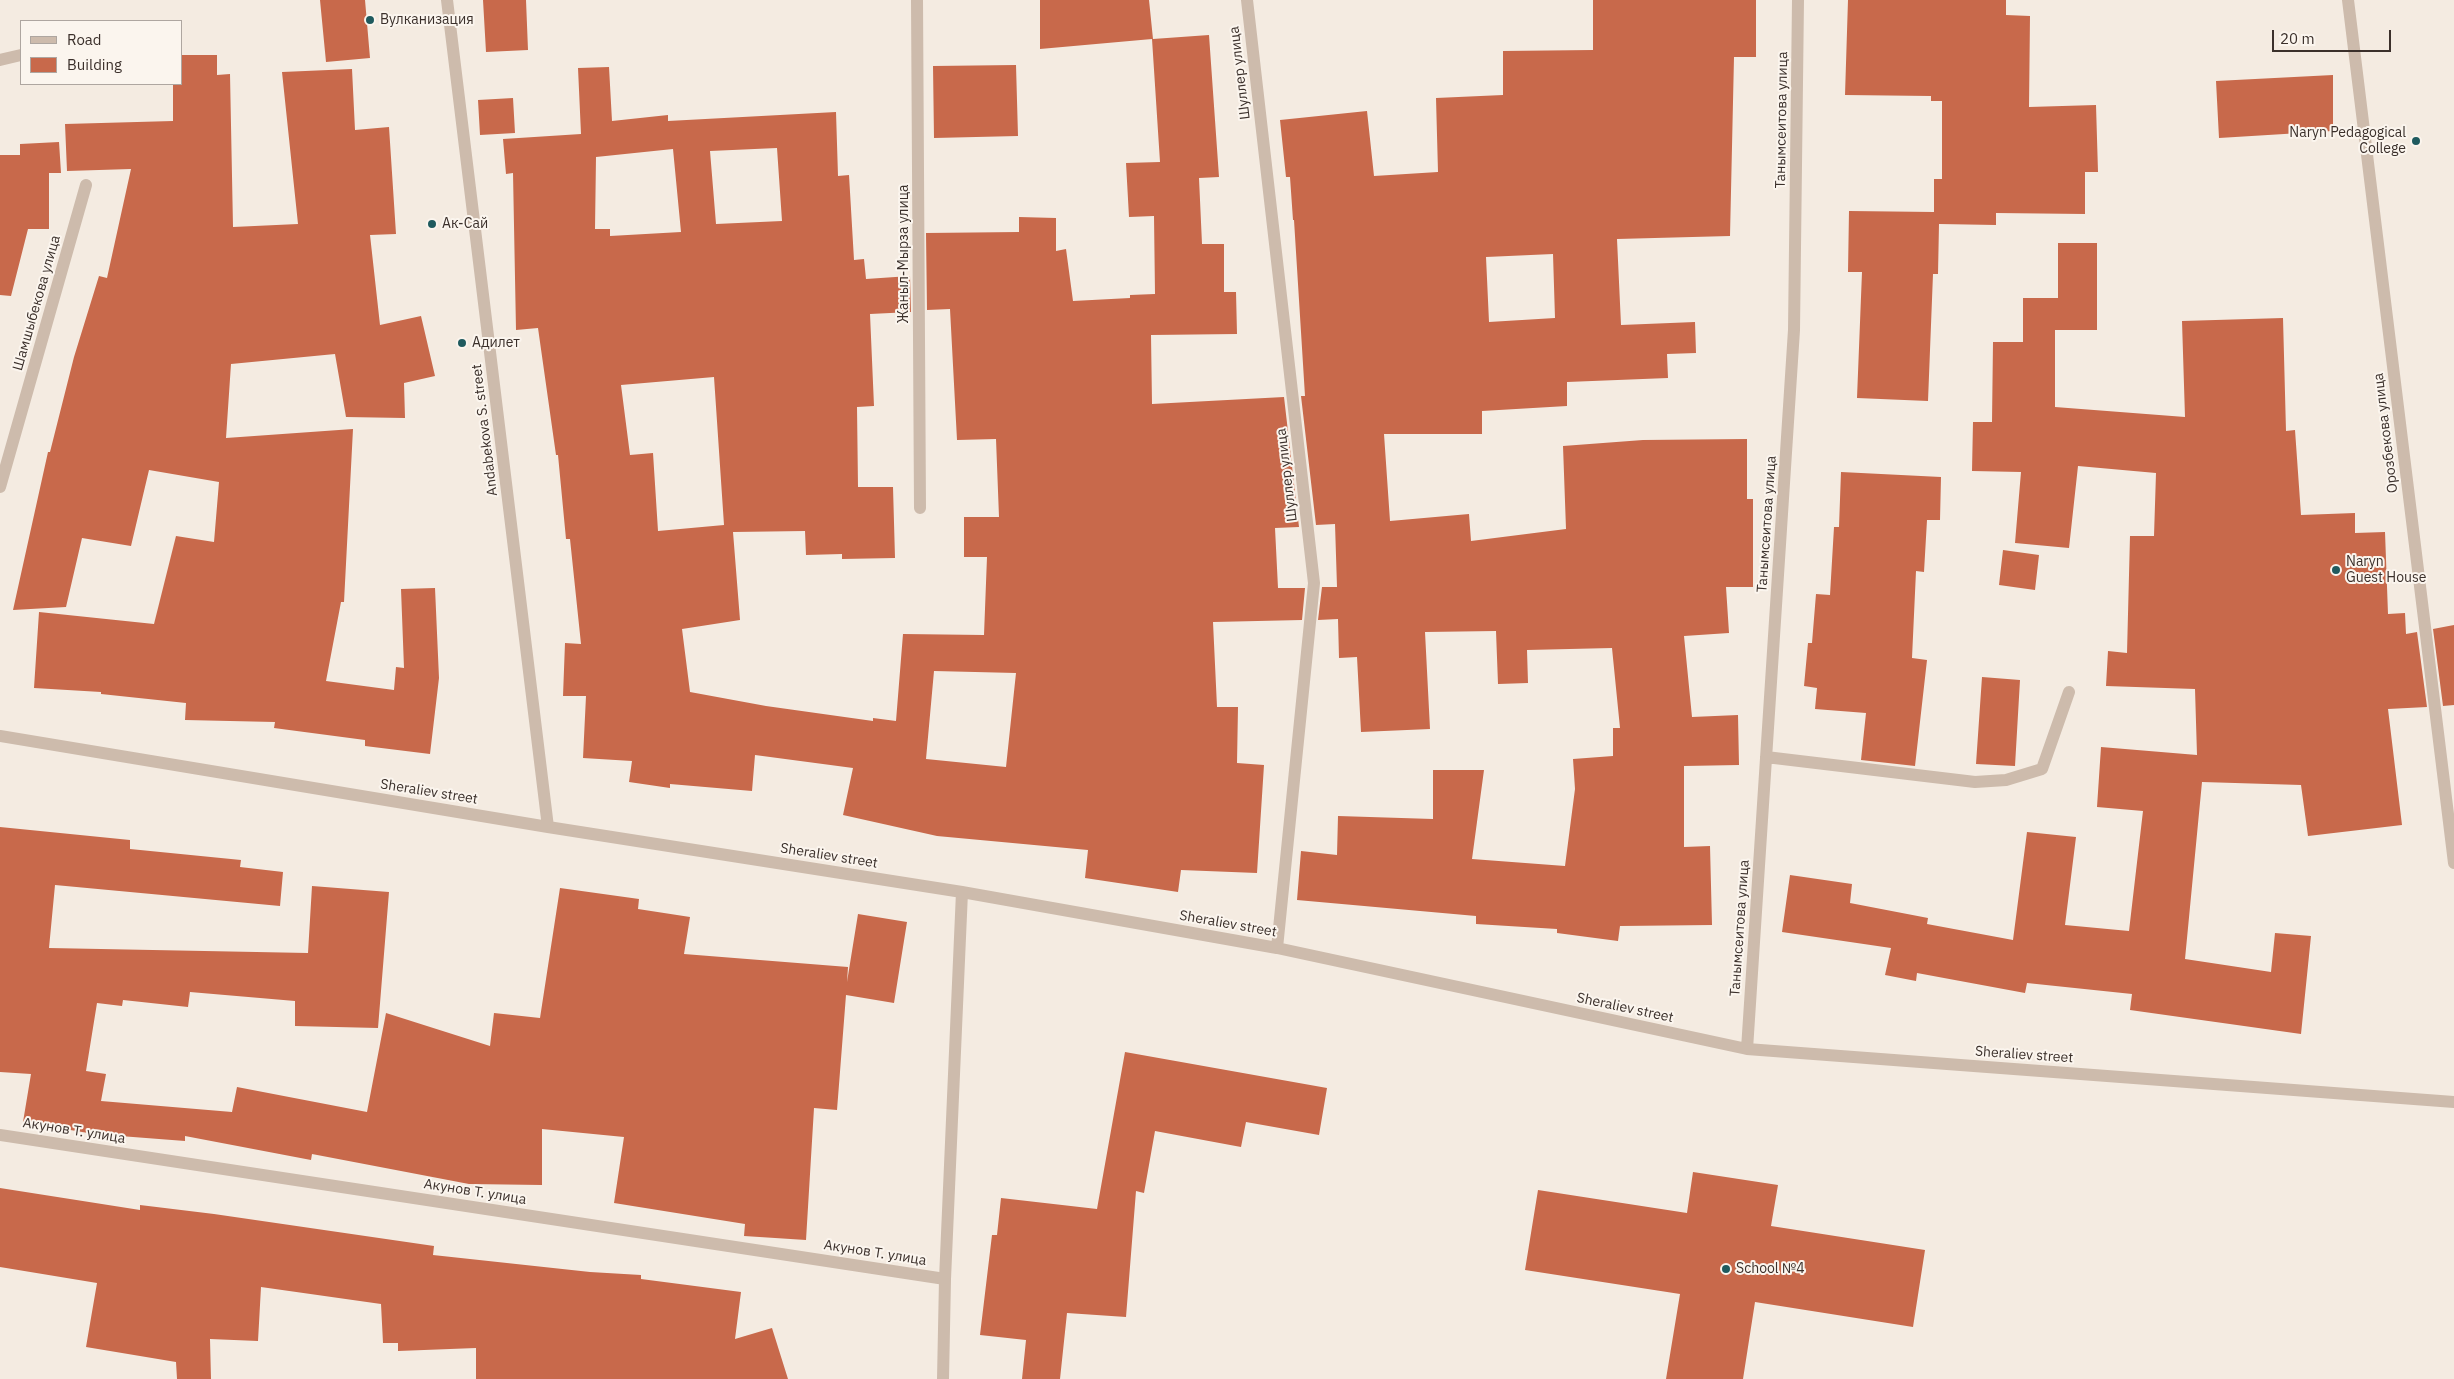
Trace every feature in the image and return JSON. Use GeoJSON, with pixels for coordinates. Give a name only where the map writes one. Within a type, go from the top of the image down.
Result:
{"type":"FeatureCollection","features":[{"type":"Feature","properties":{"kind":"street","name":"Andabekova S. street"},"geometry":{"type":"LineString","coordinates":[[447,0],[548,827]]}},
{"type":"Feature","properties":{"kind":"street","name":"Жаныл-Мырза улица"},"geometry":{"type":"LineString","coordinates":[[917,0],[920,508]]}},
{"type":"Feature","properties":{"kind":"street","name":"Шуллер улица"},"geometry":{"type":"LineString","coordinates":[[1247,0],[1314,583],[1277,948]]}},
{"type":"Feature","properties":{"kind":"street","name":"Танымсеитова улица"},"geometry":{"type":"LineString","coordinates":[[1747,1050],[1794,330],[1798,0]]}},
{"type":"Feature","properties":{"kind":"street","name":"Орозбекова улица"},"geometry":{"type":"LineString","coordinates":[[2348,0],[2454,863]]}},
{"type":"Feature","properties":{"kind":"street"},"geometry":{"type":"LineString","coordinates":[[0,60],[20,55]]}},
{"type":"Feature","properties":{"kind":"street","name":"Шамшыбекова улица"},"geometry":{"type":"LineString","coordinates":[[0,487],[86,186]]}},
{"type":"Feature","properties":{"kind":"street"},"geometry":{"type":"LineString","coordinates":[[1766,757],[1975,782],[2006,780],[2042,769],[2069,692]]}},
{"type":"Feature","properties":{"kind":"street","name":"Sheraliev street"},"geometry":{"type":"LineString","coordinates":[[0,736],[548,827],[962,892],[1277,948],[1747,1050],[2454,1102]]}},
{"type":"Feature","properties":{"kind":"street"},"geometry":{"type":"LineString","coordinates":[[943,1379],[945,1279],[962,892]]}},
{"type":"Feature","properties":{"kind":"street","name":"Акунов Т. улица"},"geometry":{"type":"LineString","coordinates":[[0,1135],[945,1279]]}},
{"type":"Feature","properties":{"kind":"building"},"geometry":{"type":"Polygon","coordinates":[[[320,0],[365,0],[370,58],[326,62],[320,0]]]}},
{"type":"Feature","properties":{"kind":"building"},"geometry":{"type":"Polygon","coordinates":[[[483,0],[526,0],[528,50],[486,52],[483,0]]]}},
{"type":"Feature","properties":{"kind":"building"},"geometry":{"type":"Polygon","coordinates":[[[1040,0],[1149,0],[1153,39],[1209,35],[1219,177],[1199,178],[1202,244],[1224,244],[1224,292],[1236,292],[1237,334],[1151,335],[1152,404],[1284,397],[1299,527],[1275,528],[1278,588],[1305,588],[1302,620],[1213,622],[1217,707],[1238,707],[1237,763],[1264,765],[1257,873],[1181,870],[1178,892],[1085,878],[1088,850],[937,836],[843,815],[853,768],[755,755],[752,791],[670,784],[670,788],[629,782],[632,761],[583,758],[586,696],[563,696],[565,643],[581,644],[570,539],[566,539],[558,455],[556,455],[538,328],[516,330],[513,173],[506,174],[503,139],[581,134],[578,68],[609,67],[612,121],[668,115],[668,121],[836,112],[838,176],[849,175],[854,260],[864,259],[866,279],[910,276],[911,312],[870,314],[874,406],[857,407],[858,487],[893,487],[895,558],[842,559],[842,554],[806,555],[805,531],[733,532],[740,620],[682,629],[690,692],[766,706],[873,721],[873,718],[896,721],[903,634],[984,635],[987,557],[964,557],[964,517],[999,517],[996,439],[957,440],[950,309],[927,310],[926,233],[1019,232],[1019,217],[1056,218],[1056,251],[1066,249],[1073,301],[1130,298],[1130,295],[1155,294],[1154,216],[1129,217],[1126,163],[1160,162],[1152,39],[1040,49],[1040,0]],[[777,148],[710,151],[716,224],[782,221],[777,148]],[[673,149],[596,157],[595,229],[610,229],[610,236],[681,232],[673,149]],[[714,377],[621,385],[630,455],[653,453],[658,531],[724,525],[714,377]],[[934,671],[926,759],[1006,767],[1016,673],[934,671]]]}},
{"type":"Feature","properties":{"kind":"building"},"geometry":{"type":"Polygon","coordinates":[[[1593,0],[1756,0],[1756,57],[1734,57],[1730,236],[1617,239],[1621,325],[1695,322],[1696,353],[1667,354],[1668,378],[1567,382],[1567,406],[1482,411],[1482,434],[1384,434],[1390,521],[1469,514],[1471,541],[1566,529],[1563,446],[1643,440],[1747,439],[1747,499],[1753,499],[1753,587],[1726,587],[1729,633],[1684,636],[1692,717],[1738,715],[1739,765],[1684,766],[1684,847],[1710,846],[1712,925],[1620,926],[1618,941],[1557,933],[1557,929],[1476,924],[1476,916],[1297,900],[1301,851],[1337,855],[1338,816],[1433,819],[1433,770],[1484,770],[1472,859],[1565,866],[1575,789],[1573,759],[1613,756],[1613,728],[1620,728],[1612,648],[1527,650],[1528,683],[1498,684],[1496,631],[1425,632],[1430,729],[1361,732],[1357,657],[1339,658],[1338,619],[1318,620],[1322,587],[1337,587],[1335,524],[1316,525],[1301,396],[1305,396],[1294,220],[1290,177],[1286,177],[1280,120],[1367,111],[1374,176],[1438,172],[1436,98],[1503,95],[1503,51],[1593,50],[1593,0]],[[1553,254],[1486,257],[1489,322],[1555,318],[1553,254]]]}},
{"type":"Feature","properties":{"kind":"building"},"geometry":{"type":"Polygon","coordinates":[[[1848,0],[2006,0],[2006,15],[2030,16],[2029,107],[2096,105],[2098,172],[2085,172],[2085,214],[1996,213],[1996,225],[1939,224],[1938,274],[1933,274],[1928,401],[1857,398],[1862,272],[1848,272],[1849,211],[1934,212],[1934,179],[1942,179],[1942,101],[1931,101],[1931,96],[1845,95],[1848,0]]]}},
{"type":"Feature","properties":{"kind":"building"},"geometry":{"type":"Polygon","coordinates":[[[182,55],[217,55],[217,75],[230,74],[233,227],[298,224],[282,72],[352,69],[355,130],[389,127],[396,234],[370,235],[380,325],[421,316],[435,376],[404,383],[405,418],[346,417],[335,354],[231,364],[226,438],[353,429],[344,602],[341,602],[326,681],[394,690],[396,667],[404,668],[401,589],[435,588],[439,678],[430,754],[365,746],[365,740],[274,728],[275,722],[185,720],[186,703],[101,694],[101,692],[34,688],[39,612],[154,624],[176,536],[214,542],[219,482],[149,470],[131,546],[82,538],[66,607],[13,610],[48,452],[50,452],[74,357],[99,276],[107,278],[131,169],[67,171],[65,124],[173,121],[173,85],[182,85],[182,55]]]}},
{"type":"Feature","properties":{"kind":"building"},"geometry":{"type":"Polygon","coordinates":[[[1016,65],[1018,136],[934,138],[933,66],[1016,65]]]}},
{"type":"Feature","properties":{"kind":"building"},"geometry":{"type":"Polygon","coordinates":[[[2333,75],[2333,131],[2219,138],[2216,81],[2333,75]]]}},
{"type":"Feature","properties":{"kind":"building"},"geometry":{"type":"Polygon","coordinates":[[[513,98],[515,133],[480,135],[478,100],[513,98]]]}},
{"type":"Feature","properties":{"kind":"building"},"geometry":{"type":"Polygon","coordinates":[[[59,142],[61,173],[49,173],[49,229],[28,229],[11,296],[0,295],[0,155],[20,155],[20,144],[59,142]]]}},
{"type":"Feature","properties":{"kind":"building"},"geometry":{"type":"Polygon","coordinates":[[[2058,243],[2097,243],[2097,330],[2055,330],[2055,407],[2185,417],[2182,321],[2283,318],[2286,431],[2295,430],[2301,515],[2355,513],[2355,533],[2385,532],[2388,614],[2405,613],[2406,634],[2417,632],[2427,707],[2388,709],[2402,825],[2308,836],[2301,785],[2202,782],[2185,959],[2271,972],[2275,933],[2311,936],[2301,1034],[2130,1010],[2132,994],[2027,983],[2025,993],[1917,973],[1916,981],[1885,975],[1891,948],[1782,932],[1790,875],[1852,884],[1850,903],[1928,918],[1927,924],[2013,940],[2027,832],[2076,837],[2065,925],[2129,931],[2143,811],[2097,807],[2101,747],[2197,755],[2195,689],[2106,686],[2108,651],[2127,653],[2130,536],[2154,536],[2156,473],[2078,466],[2069,548],[2015,543],[2021,472],[1972,471],[1973,422],[1992,422],[1993,342],[2023,342],[2023,298],[2058,298],[2058,243]]]}},
{"type":"Feature","properties":{"kind":"building"},"geometry":{"type":"Polygon","coordinates":[[[1841,472],[1941,477],[1940,520],[1927,520],[1924,572],[1916,571],[1912,658],[1927,660],[1915,766],[1861,760],[1866,713],[1815,709],[1817,688],[1804,686],[1808,643],[1812,643],[1816,594],[1830,595],[1834,527],[1839,527],[1841,472]]]}},
{"type":"Feature","properties":{"kind":"building"},"geometry":{"type":"Polygon","coordinates":[[[2003,550],[2039,555],[2035,590],[1999,585],[2003,550]]]}},
{"type":"Feature","properties":{"kind":"building"},"geometry":{"type":"Polygon","coordinates":[[[2454,625],[2454,705],[2443,706],[2433,629],[2454,625]]]}},
{"type":"Feature","properties":{"kind":"building"},"geometry":{"type":"Polygon","coordinates":[[[1982,677],[2020,680],[2015,766],[1976,764],[1982,677]]]}},
{"type":"Feature","properties":{"kind":"building"},"geometry":{"type":"Polygon","coordinates":[[[0,827],[130,840],[130,849],[241,860],[240,867],[283,872],[280,906],[55,885],[49,948],[308,953],[312,886],[389,892],[378,1028],[295,1026],[295,1001],[190,992],[188,1007],[123,1000],[122,1006],[97,1003],[86,1071],[106,1074],[101,1101],[232,1112],[237,1087],[367,1112],[386,1013],[490,1046],[494,1013],[540,1018],[560,888],[639,899],[638,909],[690,917],[684,954],[848,967],[847,982],[858,914],[907,922],[894,1003],[846,995],[837,1110],[814,1108],[806,1240],[744,1236],[745,1224],[614,1203],[624,1137],[542,1129],[542,1185],[469,1184],[312,1154],[311,1160],[185,1136],[185,1141],[94,1134],[23,1122],[31,1074],[0,1072],[0,827]]]}},
{"type":"Feature","properties":{"kind":"building"},"geometry":{"type":"Polygon","coordinates":[[[1125,1052],[1327,1088],[1319,1135],[1246,1122],[1241,1147],[1155,1131],[1144,1193],[1136,1191],[1126,1317],[1067,1313],[1060,1379],[1022,1379],[1026,1340],[980,1335],[992,1235],[997,1235],[1001,1198],[1097,1209],[1125,1052]]]}},
{"type":"Feature","properties":{"kind":"building"},"geometry":{"type":"Polygon","coordinates":[[[1693,1172],[1778,1185],[1771,1226],[1925,1250],[1913,1327],[1755,1302],[1743,1379],[1666,1379],[1680,1294],[1525,1270],[1538,1190],[1687,1213],[1693,1172]]]}},
{"type":"Feature","properties":{"kind":"building"},"geometry":{"type":"Polygon","coordinates":[[[0,1188],[140,1210],[140,1205],[214,1214],[434,1246],[433,1255],[590,1272],[641,1275],[641,1279],[741,1292],[735,1339],[772,1328],[788,1379],[476,1379],[476,1348],[398,1351],[398,1343],[383,1343],[381,1304],[261,1287],[258,1341],[210,1339],[211,1379],[177,1379],[176,1362],[86,1347],[97,1283],[0,1267],[0,1188]]]}},
{"type":"Feature","properties":{"kind":"place","name":"Вулканизация"},"geometry":{"type":"Point","coordinates":[370,20]}},
{"type":"Feature","properties":{"kind":"place","name":"Naryn Pedagogical College"},"geometry":{"type":"Point","coordinates":[2416,141]}},
{"type":"Feature","properties":{"kind":"place","name":"Ак-Сай"},"geometry":{"type":"Point","coordinates":[432,224]}},
{"type":"Feature","properties":{"kind":"place","name":"Адилет"},"geometry":{"type":"Point","coordinates":[462,343]}},
{"type":"Feature","properties":{"kind":"place","name":"Naryn Guest House"},"geometry":{"type":"Point","coordinates":[2336,570]}},
{"type":"Feature","properties":{"kind":"place","name":"School №4"},"geometry":{"type":"Point","coordinates":[1726,1269]}}]}
